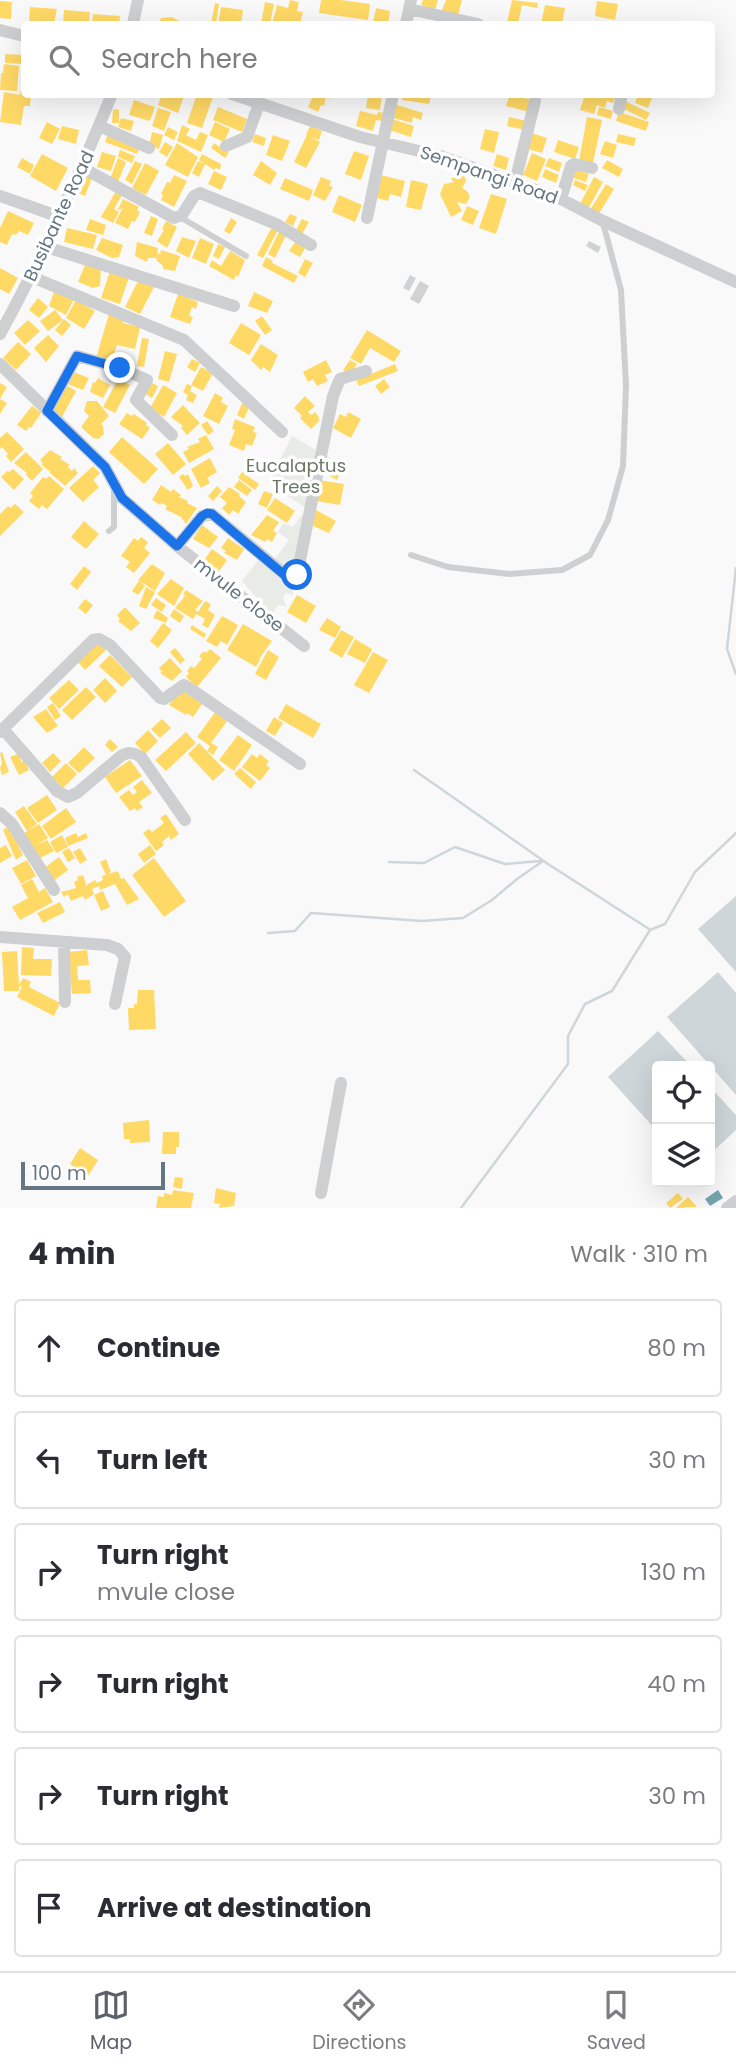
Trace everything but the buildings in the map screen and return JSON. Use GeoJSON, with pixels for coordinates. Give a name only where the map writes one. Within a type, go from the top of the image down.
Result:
{"type":"FeatureCollection","features":[{"type":"Feature","properties":{"kind":"street"},"geometry":{"type":"LineString","coordinates":[[133,21],[138,0]]}},
{"type":"Feature","properties":{"kind":"street"},"geometry":{"type":"LineString","coordinates":[[410,5],[467,21]]}},
{"type":"Feature","properties":{"kind":"street"},"geometry":{"type":"LineString","coordinates":[[0,30],[21,35]]}},
{"type":"Feature","properties":{"kind":"street","name":"Busibante Road"},"geometry":{"type":"LineString","coordinates":[[0,334],[6,309],[32,277],[47,247],[83,169],[109,98]]}},
{"type":"Feature","properties":{"kind":"street","name":"Sempangi Road"},"geometry":{"type":"LineString","coordinates":[[243,98],[383,143],[440,156],[561,199],[736,282]]}},
{"type":"Feature","properties":{"kind":"street"},"geometry":{"type":"LineString","coordinates":[[367,219],[392,98]]}},
{"type":"Feature","properties":{"kind":"street"},"geometry":{"type":"LineString","coordinates":[[619,109],[621,98]]}},
{"type":"Feature","properties":{"kind":"street"},"geometry":{"type":"LineString","coordinates":[[515,182],[535,101]]}},
{"type":"Feature","properties":{"kind":"street"},"geometry":{"type":"LineString","coordinates":[[226,146],[247,137],[259,104]]}},
{"type":"Feature","properties":{"kind":"street"},"geometry":{"type":"LineString","coordinates":[[99,126],[149,148]]}},
{"type":"Feature","properties":{"kind":"street"},"geometry":{"type":"LineString","coordinates":[[561,199],[571,166],[575,164],[592,168]]}},
{"type":"Feature","properties":{"kind":"street"},"geometry":{"type":"LineString","coordinates":[[83,169],[174,218],[180,217],[194,196],[204,194],[276,224],[311,245]]}},
{"type":"Feature","properties":{"kind":"street"},"geometry":{"type":"LineString","coordinates":[[0,196],[60,217]]}},
{"type":"Feature","properties":{"kind":"street"},"geometry":{"type":"LineString","coordinates":[[47,247],[234,306]]}},
{"type":"Feature","properties":{"kind":"street"},"geometry":{"type":"LineString","coordinates":[[32,277],[184,340],[282,432]]}},
{"type":"Feature","properties":{"kind":"street"},"geometry":{"type":"LineString","coordinates":[[47,411],[77,356],[120,368],[147,380],[136,400],[172,435]]}},
{"type":"Feature","properties":{"kind":"street","name":"mvule close"},"geometry":{"type":"LineString","coordinates":[[0,364],[105,467],[122,498],[177,546],[304,646]]}},
{"type":"Feature","properties":{"kind":"street"},"geometry":{"type":"LineString","coordinates":[[177,546],[202,516],[212,514],[288,578],[294,578],[297,575],[333,396],[340,379],[366,371]]}},
{"type":"Feature","properties":{"kind":"street"},"geometry":{"type":"LineString","coordinates":[[185,820],[141,757],[135,754],[126,753],[121,756],[77,793],[68,797],[57,791],[1,730],[93,640],[99,639],[110,646],[160,698],[164,699],[184,685],[300,764]]}},
{"type":"Feature","properties":{"kind":"street"},"geometry":{"type":"LineString","coordinates":[[0,813],[12,824],[54,890]]}},
{"type":"Feature","properties":{"kind":"street"},"geometry":{"type":"LineString","coordinates":[[0,937],[107,945],[118,949],[125,957],[115,1004]]}},
{"type":"Feature","properties":{"kind":"street"},"geometry":{"type":"LineString","coordinates":[[64,942],[65,1002]]}},
{"type":"Feature","properties":{"kind":"street"},"geometry":{"type":"LineString","coordinates":[[321,1192],[341,1083]]}},
{"type":"Feature","properties":{"kind":"lane"},"geometry":{"type":"LineString","coordinates":[[180,217],[246,256]]}},
{"type":"Feature","properties":{"kind":"lane"},"geometry":{"type":"LineString","coordinates":[[411,555],[447,567],[509,574],[562,570],[590,555],[608,520],[623,466],[626,386],[621,290],[603,221]]}},
{"type":"Feature","properties":{"kind":"lane"},"geometry":{"type":"LineString","coordinates":[[109,531],[114,527],[114,487]]}},
{"type":"Feature","properties":{"kind":"green space","name":"Eucalaptus Trees"},"geometry":{"type":"Polygon","coordinates":[[[292,436],[332,459],[326,460],[309,510],[268,483],[292,436]]]}},
{"type":"Feature","properties":{"kind":"green space"},"geometry":{"type":"Polygon","coordinates":[[[302,515],[292,574],[274,560],[289,540],[278,532],[283,523],[293,527],[302,515]]]}},
{"type":"Feature","properties":{"kind":"green space"},"geometry":{"type":"Polygon","coordinates":[[[261,557],[292,582],[293,595],[285,593],[283,599],[287,607],[279,605],[275,614],[267,610],[242,581],[261,557]]]}},
{"type":"Feature","properties":{"kind":"shaded area"},"geometry":{"type":"Polygon","coordinates":[[[736,896],[736,972],[698,929],[736,896]]]}},
{"type":"Feature","properties":{"kind":"shaded area"},"geometry":{"type":"Polygon","coordinates":[[[718,972],[736,993],[736,1095],[715,1071],[715,1061],[706,1061],[667,1017],[718,972]]]}},
{"type":"Feature","properties":{"kind":"shaded area"},"geometry":{"type":"Polygon","coordinates":[[[658,1031],[686,1061],[652,1061],[652,1125],[608,1077],[658,1031]]]}},
{"type":"Feature","properties":{"kind":"shaded area"},"geometry":{"type":"Polygon","coordinates":[[[715,1092],[736,1115],[736,1130],[715,1149],[715,1092]]]}},
{"type":"Feature","properties":{"kind":"waterway"},"geometry":{"type":"LineString","coordinates":[[736,568],[727,649],[736,674]]}},
{"type":"Feature","properties":{"kind":"waterway"},"geometry":{"type":"LineString","coordinates":[[414,770],[548,864],[649,929]]}},
{"type":"Feature","properties":{"kind":"waterway"},"geometry":{"type":"LineString","coordinates":[[461,1208],[568,1064],[568,1036],[585,1004],[612,991],[650,930],[665,924],[695,872],[736,833]]}},
{"type":"Feature","properties":{"kind":"waterway"},"geometry":{"type":"LineString","coordinates":[[389,862],[424,863],[455,847],[505,864],[540,861]]}},
{"type":"Feature","properties":{"kind":"waterway"},"geometry":{"type":"LineString","coordinates":[[268,933],[295,931],[311,913],[422,921],[463,918],[492,900],[543,861]]}},
{"type":"Feature","properties":{"kind":"route"},"geometry":{"type":"LineString","coordinates":[[120,368],[77,356],[47,411],[105,467],[122,498],[177,546],[202,516],[212,514],[288,578],[297,575]]}}]}
